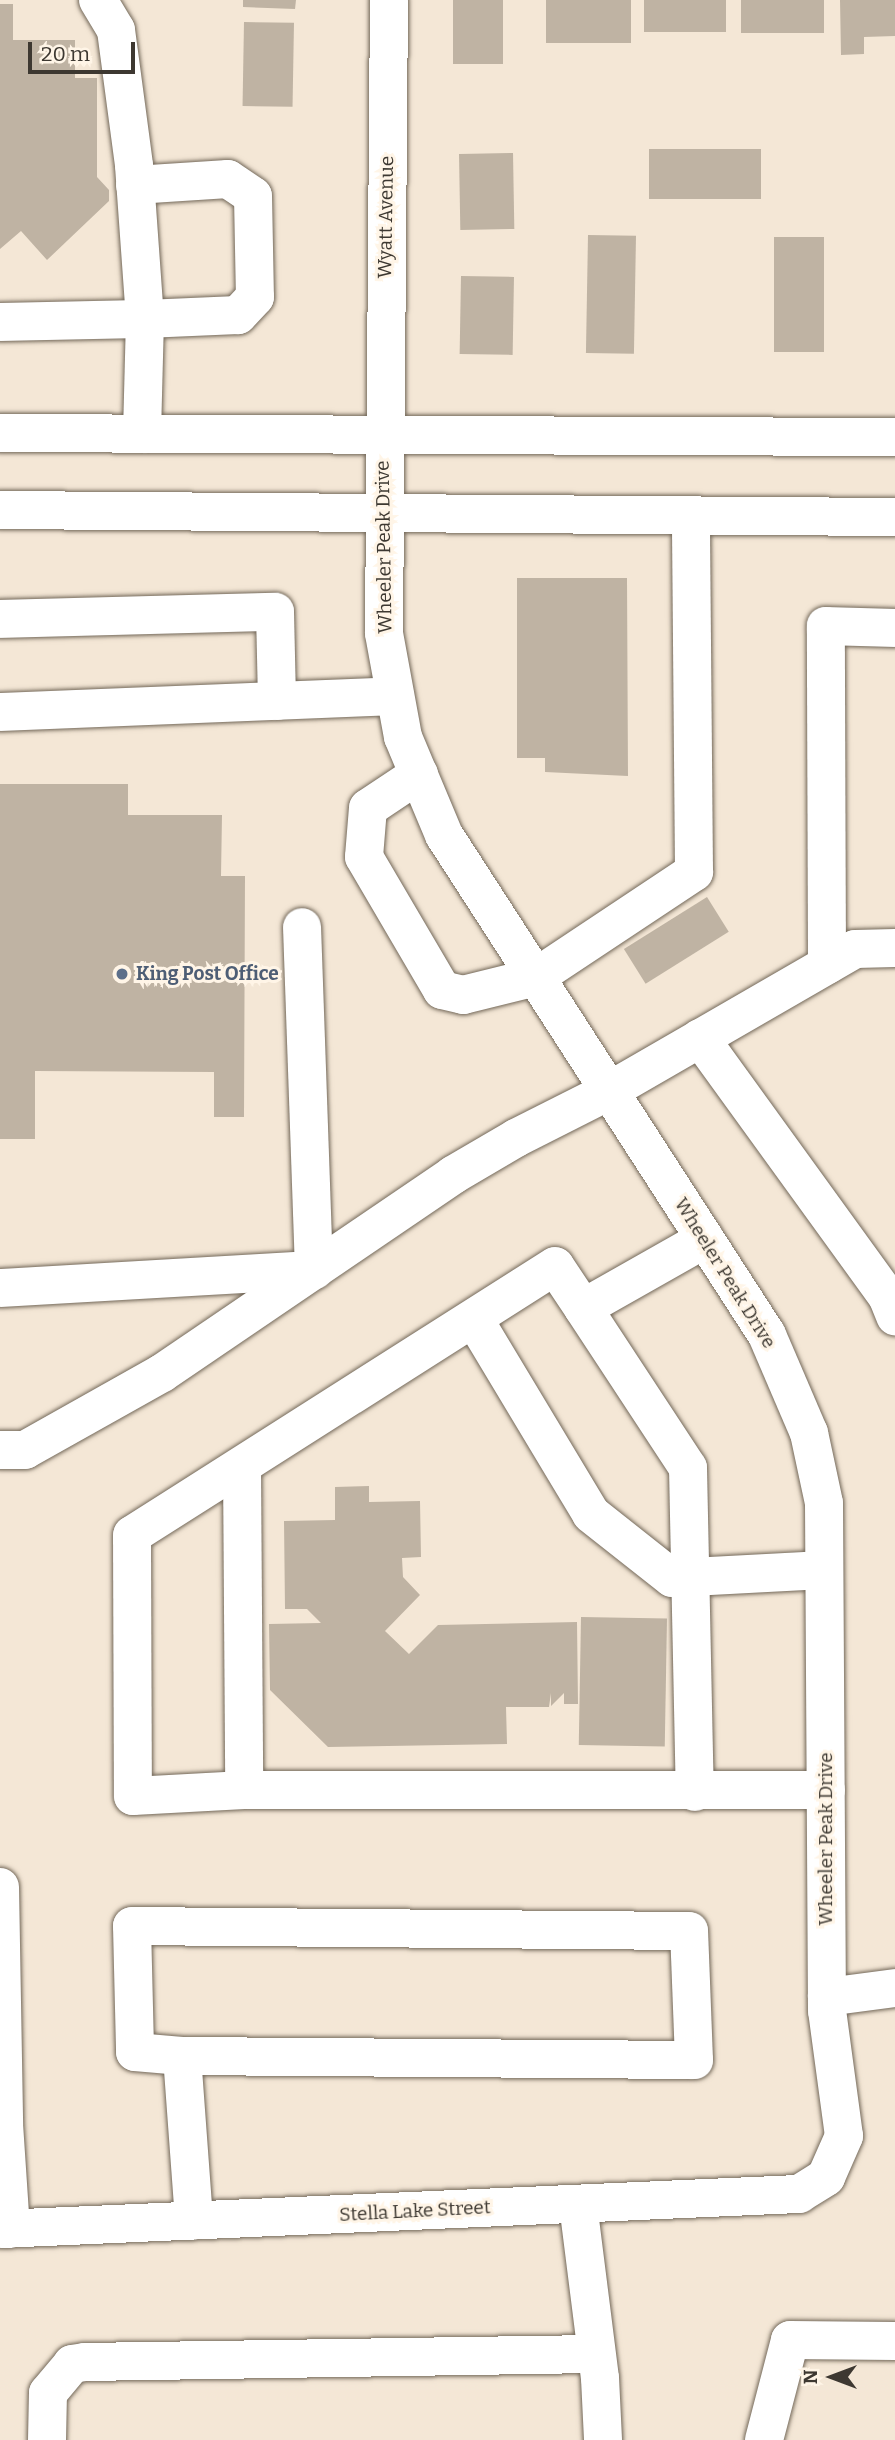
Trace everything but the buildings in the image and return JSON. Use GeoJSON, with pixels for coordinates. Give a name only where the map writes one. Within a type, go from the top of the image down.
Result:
{"type":"FeatureCollection","features":[{"type":"Feature","properties":{"kind":"street"},"geometry":{"type":"LineString","coordinates":[[98,0],[116,30],[135,185],[145,319],[142,433]]}},
{"type":"Feature","properties":{"kind":"street","name":"Wyatt Avenue"},"geometry":{"type":"LineString","coordinates":[[383,435],[389,0]]}},
{"type":"Feature","properties":{"kind":"street"},"geometry":{"type":"LineString","coordinates":[[0,322],[238,315],[255,298],[253,196],[228,179],[135,185]]}},
{"type":"Feature","properties":{"kind":"street"},"geometry":{"type":"LineString","coordinates":[[0,433],[895,437]]}},
{"type":"Feature","properties":{"kind":"street","name":"Wheeler Peak Drive"},"geometry":{"type":"LineString","coordinates":[[383,435],[384,633],[403,737],[444,835],[767,1335],[809,1433],[824,1503],[827,1997],[844,2136],[826,2177]]}},
{"type":"Feature","properties":{"kind":"street"},"geometry":{"type":"LineString","coordinates":[[0,510],[895,517]]}},
{"type":"Feature","properties":{"kind":"street"},"geometry":{"type":"LineString","coordinates":[[419,774],[368,808],[364,857],[442,990],[463,995],[536,977],[694,872],[691,516]]}},
{"type":"Feature","properties":{"kind":"street"},"geometry":{"type":"LineString","coordinates":[[0,619],[275,612],[277,701]]}},
{"type":"Feature","properties":{"kind":"street"},"geometry":{"type":"LineString","coordinates":[[827,965],[826,626],[895,628]]}},
{"type":"Feature","properties":{"kind":"street"},"geometry":{"type":"LineString","coordinates":[[0,712],[395,696]]}},
{"type":"Feature","properties":{"kind":"street"},"geometry":{"type":"LineString","coordinates":[[302,928],[314,1270]]}},
{"type":"Feature","properties":{"kind":"street"},"geometry":{"type":"LineString","coordinates":[[0,1450],[25,1450],[162,1373],[453,1175],[609,1091],[855,949],[895,948]]}},
{"type":"Feature","properties":{"kind":"street"},"geometry":{"type":"LineString","coordinates":[[699,1038],[887,1296],[895,1316]]}},
{"type":"Feature","properties":{"kind":"street"},"geometry":{"type":"LineString","coordinates":[[583,1308],[705,1239]]}},
{"type":"Feature","properties":{"kind":"street"},"geometry":{"type":"LineString","coordinates":[[695,1792],[688,1468],[555,1266],[132,1535],[133,1796],[244,1790],[695,1792],[826,1790]]}},
{"type":"Feature","properties":{"kind":"street"},"geometry":{"type":"LineString","coordinates":[[0,1288],[314,1270]]}},
{"type":"Feature","properties":{"kind":"street"},"geometry":{"type":"LineString","coordinates":[[474,1319],[591,1514],[672,1578],[824,1570]]}},
{"type":"Feature","properties":{"kind":"street"},"geometry":{"type":"LineString","coordinates":[[243,1466],[244,1790]]}},
{"type":"Feature","properties":{"kind":"street"},"geometry":{"type":"LineString","coordinates":[[0,1887],[6,2229]]}},
{"type":"Feature","properties":{"kind":"street"},"geometry":{"type":"LineString","coordinates":[[132,1926],[689,1931],[694,2060],[182,2056],[135,2052],[132,1926]]}},
{"type":"Feature","properties":{"kind":"street"},"geometry":{"type":"LineString","coordinates":[[827,1997],[895,1988]]}},
{"type":"Feature","properties":{"kind":"street"},"geometry":{"type":"LineString","coordinates":[[182,2056],[194,2221]]}},
{"type":"Feature","properties":{"kind":"street","name":"Stella Lake Street"},"geometry":{"type":"LineString","coordinates":[[6,2229],[799,2194],[826,2177]]}},
{"type":"Feature","properties":{"kind":"street"},"geometry":{"type":"LineString","coordinates":[[578,2204],[594,2354],[600,2378],[603,2440]]}},
{"type":"Feature","properties":{"kind":"street"},"geometry":{"type":"LineString","coordinates":[[764,2440],[790,2340],[895,2342]]}},
{"type":"Feature","properties":{"kind":"street"},"geometry":{"type":"LineString","coordinates":[[47,2440],[48,2393],[72,2364],[594,2354]]}},
{"type":"Feature","properties":{"kind":"place","name":"King Post Office"},"geometry":{"type":"Point","coordinates":[122,974]}}]}
